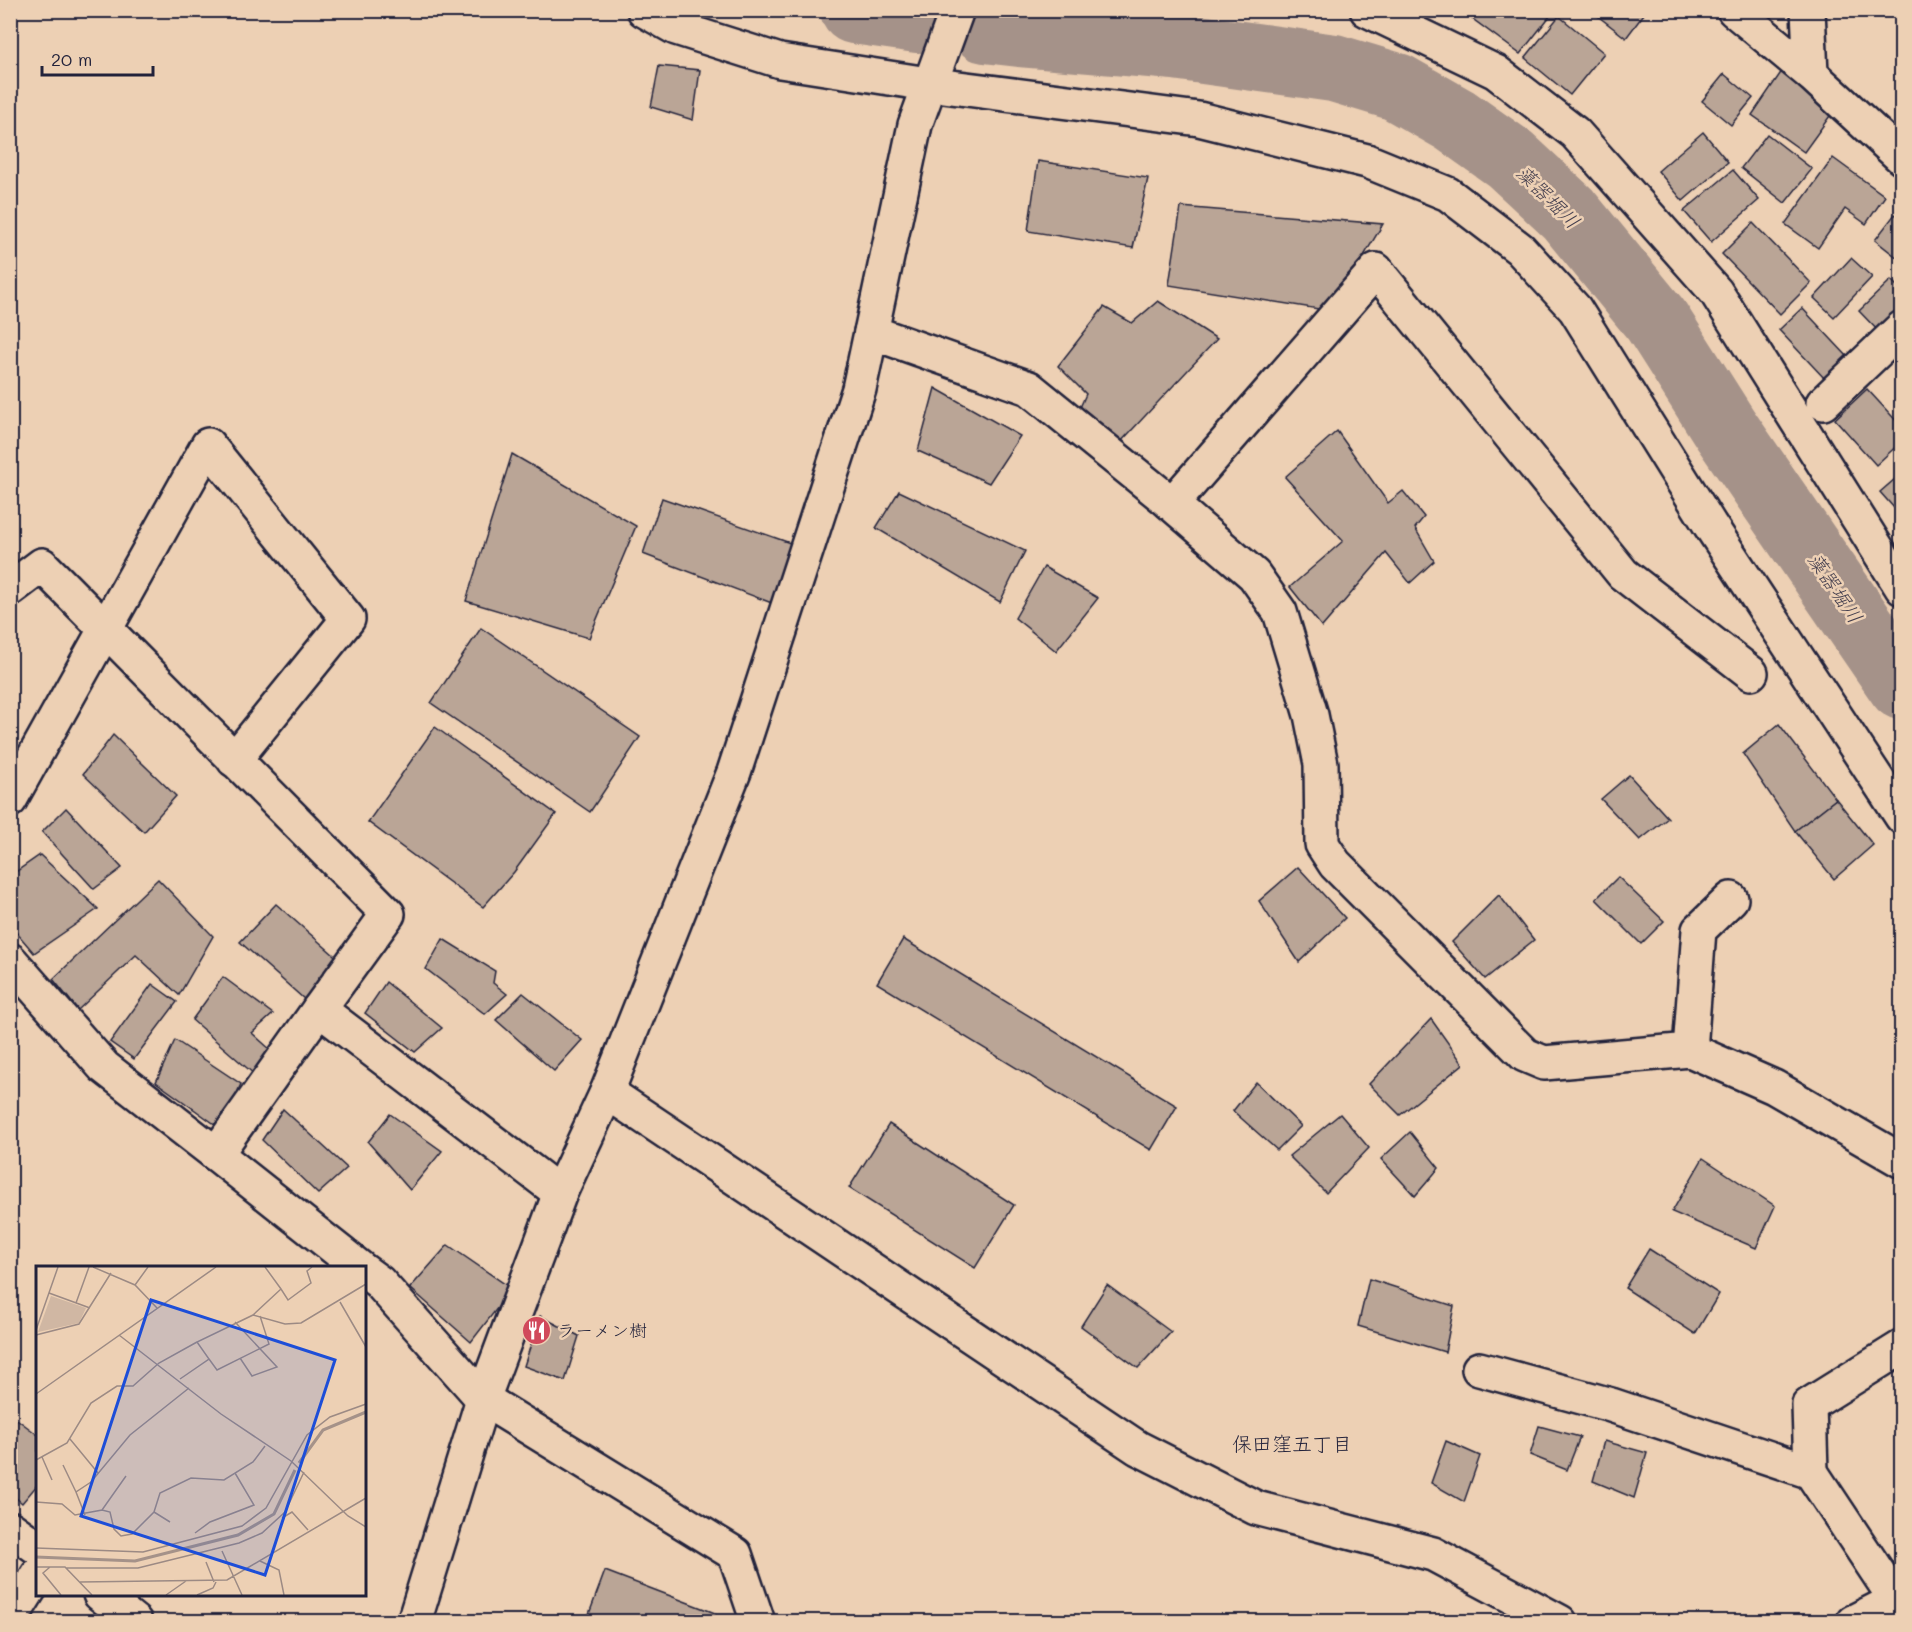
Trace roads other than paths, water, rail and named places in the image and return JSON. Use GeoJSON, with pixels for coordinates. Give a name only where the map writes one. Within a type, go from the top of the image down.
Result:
{"type":"FeatureCollection","features":[{"type":"Feature","properties":{"kind":"street"},"geometry":{"type":"LineString","coordinates":[[644,10],[676,28],[780,61],[928,84],[1199,119],[1367,161],[1448,194],[1520,249],[1575,309],[1710,525],[1902,817]]}},
{"type":"Feature","properties":{"kind":"street"},"geometry":{"type":"LineString","coordinates":[[414,1622],[483,1399],[560,1193],[607,1092],[734,772],[859,389],[915,125],[928,84],[957,10]]}},
{"type":"Feature","properties":{"kind":"street"},"geometry":{"type":"LineString","coordinates":[[1367,10],[1496,72],[1575,133],[1716,292],[1902,588]]}},
{"type":"Feature","properties":{"kind":"street"},"geometry":{"type":"LineString","coordinates":[[1406,10],[1460,55]]}},
{"type":"Feature","properties":{"kind":"street"},"geometry":{"type":"LineString","coordinates":[[1734,10],[1811,74],[1902,158]]}},
{"type":"Feature","properties":{"kind":"street"},"geometry":{"type":"LineString","coordinates":[[1808,10],[1811,74]]}},
{"type":"Feature","properties":{"kind":"street"},"geometry":{"type":"LineString","coordinates":[[1172,504],[1376,270],[1623,574],[1751,674]]}},
{"type":"Feature","properties":{"kind":"street"},"geometry":{"type":"LineString","coordinates":[[1823,403],[1902,328]]}},
{"type":"Feature","properties":{"kind":"street"},"geometry":{"type":"LineString","coordinates":[[871,332],[1029,388],[1172,504],[1254,575],[1280,612],[1311,715],[1321,764],[1322,844],[1335,864],[1525,1054],[1544,1063],[1690,1050],[1774,1087],[1902,1161]]}},
{"type":"Feature","properties":{"kind":"street"},"geometry":{"type":"LineString","coordinates":[[10,800],[208,444],[348,620],[234,760]]}},
{"type":"Feature","properties":{"kind":"street"},"geometry":{"type":"LineString","coordinates":[[10,589],[42,565],[388,914],[216,1154]]}},
{"type":"Feature","properties":{"kind":"street"},"geometry":{"type":"LineString","coordinates":[[1690,1050],[1699,930],[1731,899]]}},
{"type":"Feature","properties":{"kind":"street"},"geometry":{"type":"LineString","coordinates":[[10,960],[104,1067],[357,1266]]}},
{"type":"Feature","properties":{"kind":"street"},"geometry":{"type":"LineString","coordinates":[[319,1009],[560,1193]]}},
{"type":"Feature","properties":{"kind":"street"},"geometry":{"type":"LineString","coordinates":[[607,1092],[1138,1448],[1256,1508],[1433,1554],[1520,1612],[1560,1622]]}},
{"type":"Feature","properties":{"kind":"street"},"geometry":{"type":"LineString","coordinates":[[366,1272],[379,1282],[483,1399],[735,1554],[758,1622]]}},
{"type":"Feature","properties":{"kind":"street"},"geometry":{"type":"LineString","coordinates":[[1853,1622],[1899,1609],[1811,1472],[1809,1405],[1902,1347]]}},
{"type":"Feature","properties":{"kind":"street"},"geometry":{"type":"LineString","coordinates":[[1479,1370],[1611,1405],[1811,1472]]}},
{"type":"Feature","properties":{"kind":"street"},"geometry":{"type":"LineString","coordinates":[[10,1528],[36,1547]]}},
{"type":"Feature","properties":{"kind":"street"},"geometry":{"type":"LineString","coordinates":[[10,1620],[36,1578]]}},
{"type":"Feature","properties":{"kind":"street"},"geometry":{"type":"LineString","coordinates":[[102,1596],[135,1622]]}},
{"type":"Feature","properties":{"kind":"waterway","name":"藻器堀川"},"geometry":{"type":"LineString","coordinates":[[854,10],[918,19]]}},
{"type":"Feature","properties":{"kind":"waterway","name":"藻器堀川"},"geometry":{"type":"LineString","coordinates":[[985,29],[1175,46],[1334,68],[1397,87],[1455,120],[1510,159],[1568,213],[1656,320],[1724,427],[1902,686]]}},
{"type":"Feature","properties":{"kind":"place","name":"ラーメン樹"},"geometry":{"type":"Point","coordinates":[536,1331]}},
{"type":"Feature","properties":{"kind":"district","name":"保田窪五丁目"},"geometry":{"type":"Point","coordinates":[1292,1444]}}]}
